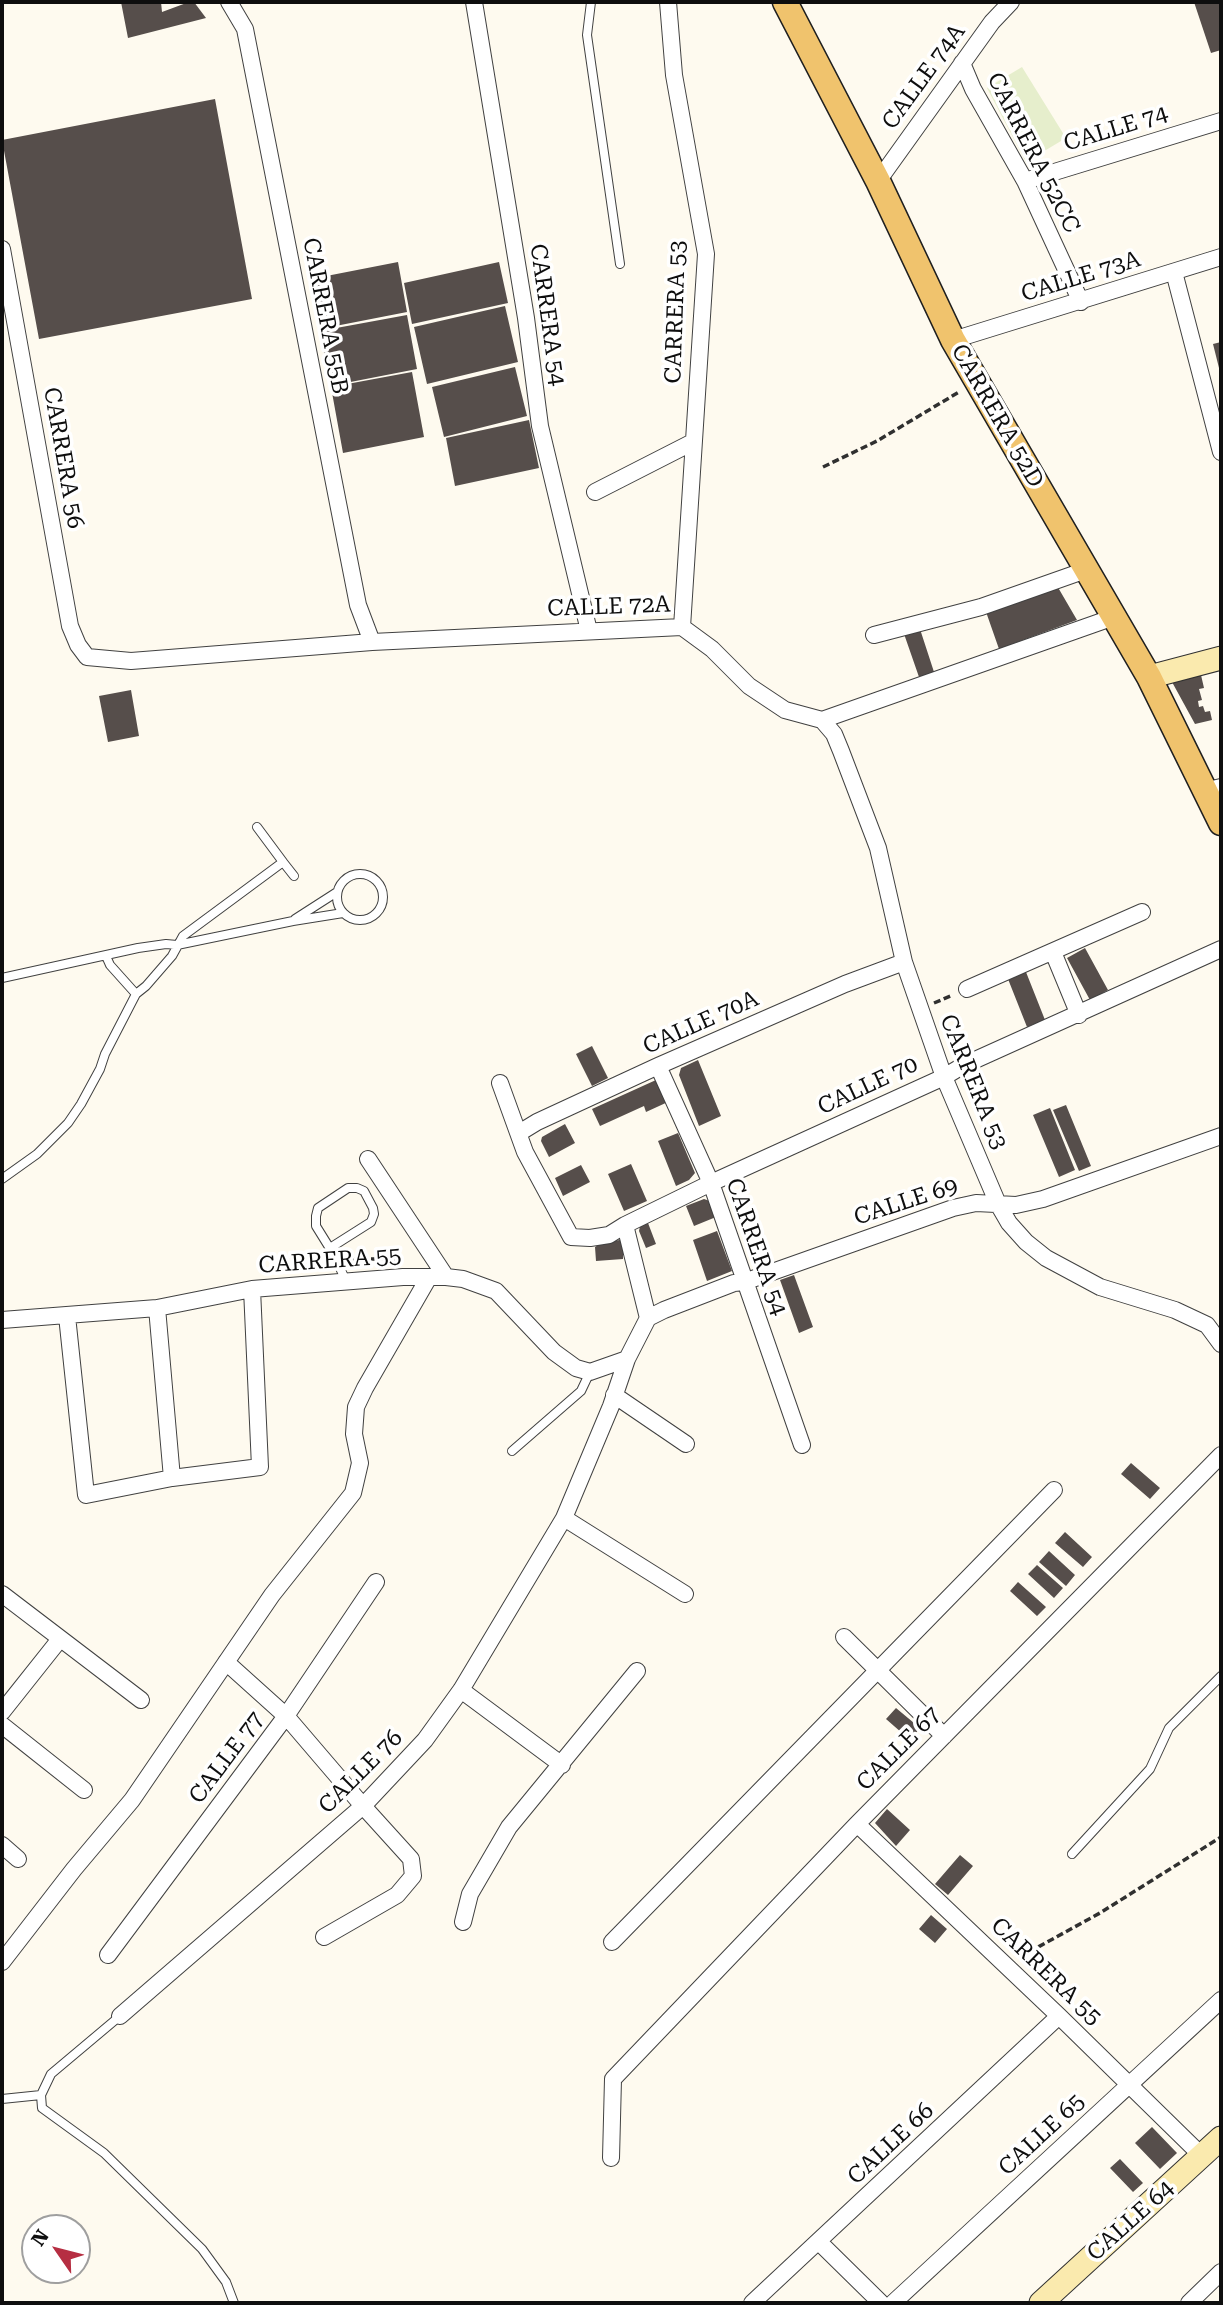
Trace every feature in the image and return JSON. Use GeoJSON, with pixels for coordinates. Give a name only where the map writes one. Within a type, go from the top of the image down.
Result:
{"type":"FeatureCollection","features":[{"type":"Feature","properties":{"kind":"main road","name":"CARRERA 52D"},"geometry":{"type":"LineString","coordinates":[[785,2],[878,181],[953,340],[1213,789],[1221,823]]}},
{"type":"Feature","properties":{"kind":"street","name":"CARRERA 55B"},"geometry":{"type":"LineString","coordinates":[[229,2],[245,29],[358,605],[372,642]]}},
{"type":"Feature","properties":{"kind":"street","name":"CARRERA 54"},"geometry":{"type":"LineString","coordinates":[[474,2],[526,318],[540,426],[589,631]]}},
{"type":"Feature","properties":{"kind":"street","name":"CARRERA 53"},"geometry":{"type":"LineString","coordinates":[[668,2],[674,75],[706,254],[682,626]]}},
{"type":"Feature","properties":{"kind":"street","name":"CALLE 74A"},"geometry":{"type":"LineString","coordinates":[[878,181],[992,22],[1012,2]]}},
{"type":"Feature","properties":{"kind":"street","name":"CARRERA 52CC"},"geometry":{"type":"LineString","coordinates":[[962,63],[973,89],[1025,181],[1082,302]]}},
{"type":"Feature","properties":{"kind":"street","name":"CALLE 74"},"geometry":{"type":"LineString","coordinates":[[1025,181],[1221,121]]}},
{"type":"Feature","properties":{"kind":"street","name":"CARRERA 56"},"geometry":{"type":"LineString","coordinates":[[2,249],[70,626],[78,645],[87,657],[100,660]]}},
{"type":"Feature","properties":{"kind":"street","name":"CALLE 73A"},"geometry":{"type":"LineString","coordinates":[[953,340],[1221,257]]}},
{"type":"Feature","properties":{"kind":"street"},"geometry":{"type":"LineString","coordinates":[[1174,272],[1221,452]]}},
{"type":"Feature","properties":{"kind":"street"},"geometry":{"type":"LineString","coordinates":[[595,492],[693,442]]}},
{"type":"Feature","properties":{"kind":"street"},"geometry":{"type":"LineString","coordinates":[[874,635],[981,607],[1086,569]]}},
{"type":"Feature","properties":{"kind":"street"},"geometry":{"type":"LineString","coordinates":[[822,720],[1114,617]]}},
{"type":"Feature","properties":{"kind":"street","name":"CALLE 72A"},"geometry":{"type":"LineString","coordinates":[[100,660],[131,661],[372,642],[682,626],[712,649],[749,685],[785,710],[822,720]]}},
{"type":"Feature","properties":{"kind":"street"},"geometry":{"type":"LineString","coordinates":[[1149,677],[1221,658]]}},
{"type":"Feature","properties":{"kind":"street","name":"CARRERA 53"},"geometry":{"type":"LineString","coordinates":[[822,720],[838,743],[878,848],[904,962],[944,1077],[998,1204],[1009,1223],[1026,1242],[1046,1258],[1100,1287],[1175,1310],[1208,1325],[1221,1344]]}},
{"type":"Feature","properties":{"kind":"street"},"geometry":{"type":"LineString","coordinates":[[967,989],[1142,912]]}},
{"type":"Feature","properties":{"kind":"street","name":"CALLE 70"},"geometry":{"type":"LineString","coordinates":[[519,1133],[525,1152],[571,1237],[609,1235],[711,1183],[1221,949]]}},
{"type":"Feature","properties":{"kind":"street"},"geometry":{"type":"LineString","coordinates":[[1053,952],[1079,1015]]}},
{"type":"Feature","properties":{"kind":"street","name":"CALLE 70A"},"geometry":{"type":"LineString","coordinates":[[519,1133],[658,1066],[845,984],[904,962]]}},
{"type":"Feature","properties":{"kind":"street","name":"CARRERA 54"},"geometry":{"type":"LineString","coordinates":[[658,1066],[711,1183],[802,1446]]}},
{"type":"Feature","properties":{"kind":"street"},"geometry":{"type":"LineString","coordinates":[[500,1083],[519,1133]]}},
{"type":"Feature","properties":{"kind":"street","name":"CALLE 69"},"geometry":{"type":"LineString","coordinates":[[649,1318],[734,1283],[744,1282],[953,1208],[976,1203],[1016,1205],[1043,1199],[1221,1136]]}},
{"type":"Feature","properties":{"kind":"street"},"geometry":{"type":"LineString","coordinates":[[368,1158],[446,1277]]}},
{"type":"Feature","properties":{"kind":"street"},"geometry":{"type":"LineString","coordinates":[[625,1225],[649,1318]]}},
{"type":"Feature","properties":{"kind":"street","name":"CARRERA 55"},"geometry":{"type":"LineString","coordinates":[[2,1320],[157,1308],[252,1289],[403,1277],[446,1277],[463,1279],[496,1291],[554,1352],[576,1367],[590,1372]]}},
{"type":"Feature","properties":{"kind":"street"},"geometry":{"type":"LineString","coordinates":[[2,1962],[132,1800],[272,1595],[352,1493],[360,1463],[354,1434],[356,1407],[429,1277]]}},
{"type":"Feature","properties":{"kind":"street"},"geometry":{"type":"LineString","coordinates":[[67,1316],[86,1495],[172,1478],[260,1467],[252,1289]]}},
{"type":"Feature","properties":{"kind":"street"},"geometry":{"type":"LineString","coordinates":[[157,1308],[172,1478]]}},
{"type":"Feature","properties":{"kind":"street","name":"CALLE 76"},"geometry":{"type":"LineString","coordinates":[[120,2016],[363,1806],[425,1740],[461,1690],[565,1518],[627,1359],[649,1318]]}},
{"type":"Feature","properties":{"kind":"street"},"geometry":{"type":"LineString","coordinates":[[590,1372],[627,1359]]}},
{"type":"Feature","properties":{"kind":"street"},"geometry":{"type":"LineString","coordinates":[[614,1395],[686,1444]]}},
{"type":"Feature","properties":{"kind":"street","name":"CALLE 67"},"geometry":{"type":"LineString","coordinates":[[611,2158],[613,2079],[857,1824],[1221,1455]]}},
{"type":"Feature","properties":{"kind":"street"},"geometry":{"type":"LineString","coordinates":[[612,1942],[1054,1490]]}},
{"type":"Feature","properties":{"kind":"street"},"geometry":{"type":"LineString","coordinates":[[565,1518],[684,1594]]}},
{"type":"Feature","properties":{"kind":"street","name":"CALLE 77"},"geometry":{"type":"LineString","coordinates":[[108,1955],[286,1716],[376,1582]]}},
{"type":"Feature","properties":{"kind":"street"},"geometry":{"type":"LineString","coordinates":[[2,1594],[141,1700]]}},
{"type":"Feature","properties":{"kind":"street"},"geometry":{"type":"LineString","coordinates":[[844,1637],[944,1736]]}},
{"type":"Feature","properties":{"kind":"street"},"geometry":{"type":"LineString","coordinates":[[2,1712],[60,1639]]}},
{"type":"Feature","properties":{"kind":"street"},"geometry":{"type":"LineString","coordinates":[[226,1662],[286,1716],[411,1859],[413,1876],[397,1895],[324,1937]]}},
{"type":"Feature","properties":{"kind":"street"},"geometry":{"type":"LineString","coordinates":[[463,1922],[470,1894],[509,1827],[637,1671]]}},
{"type":"Feature","properties":{"kind":"street"},"geometry":{"type":"LineString","coordinates":[[461,1690],[562,1765]]}},
{"type":"Feature","properties":{"kind":"street"},"geometry":{"type":"LineString","coordinates":[[2,1725],[84,1790]]}},
{"type":"Feature","properties":{"kind":"street","name":"CARRERA 55"},"geometry":{"type":"LineString","coordinates":[[857,1824],[1130,2085],[1216,2144]]}},
{"type":"Feature","properties":{"kind":"street"},"geometry":{"type":"LineString","coordinates":[[2,1845],[18,1859]]}},
{"type":"Feature","properties":{"kind":"street","name":"CALLE 65"},"geometry":{"type":"LineString","coordinates":[[893,2303],[1221,2000]]}},
{"type":"Feature","properties":{"kind":"street","name":"CALLE 66"},"geometry":{"type":"LineString","coordinates":[[752,2303],[1059,2015]]}},
{"type":"Feature","properties":{"kind":"street","name":"CALLE 64"},"geometry":{"type":"LineString","coordinates":[[1041,2303],[1216,2144]]}},
{"type":"Feature","properties":{"kind":"street"},"geometry":{"type":"LineString","coordinates":[[819,2242],[881,2303]]}},
{"type":"Feature","properties":{"kind":"street"},"geometry":{"type":"LineString","coordinates":[[1189,2303],[1221,2272]]}},
{"type":"Feature","properties":{"kind":"lane"},"geometry":{"type":"LineString","coordinates":[[591,2],[587,35],[620,264]]}},
{"type":"Feature","properties":{"kind":"lane"},"geometry":{"type":"LineString","coordinates":[[257,827],[294,876]]}},
{"type":"Feature","properties":{"kind":"lane"},"geometry":{"type":"LineString","coordinates":[[2,1179],[37,1154],[68,1123],[100,1069],[136,994],[172,956],[183,936],[283,862]]}},
{"type":"Feature","properties":{"kind":"lane"},"geometry":{"type":"LineString","coordinates":[[293,921],[337,892],[346,878],[363,874],[379,883],[382,905],[372,918],[356,920],[343,913],[339,907],[337,892]]}},
{"type":"Feature","properties":{"kind":"lane"},"geometry":{"type":"LineString","coordinates":[[2,978],[85,959],[343,913]]}},
{"type":"Feature","properties":{"kind":"lane"},"geometry":{"type":"LineString","coordinates":[[106,956],[110,965],[136,994]]}},
{"type":"Feature","properties":{"kind":"lane"},"geometry":{"type":"LineString","coordinates":[[330,1248],[371,1222],[373,1208],[364,1191],[348,1188],[318,1208],[316,1226],[346,1281]]}},
{"type":"Feature","properties":{"kind":"lane"},"geometry":{"type":"LineString","coordinates":[[512,1451],[581,1391],[590,1372]]}},
{"type":"Feature","properties":{"kind":"lane"},"geometry":{"type":"LineString","coordinates":[[1072,1854],[1150,1769],[1168,1728],[1221,1676]]}},
{"type":"Feature","properties":{"kind":"lane","name":"CALLE 76"},"geometry":{"type":"LineString","coordinates":[[41,2095],[51,2074],[120,2016]]}},
{"type":"Feature","properties":{"kind":"lane"},"geometry":{"type":"LineString","coordinates":[[2,2099],[41,2095],[42,2108],[104,2153],[202,2249],[226,2282],[234,2303]]}},
{"type":"Feature","properties":{"kind":"path"},"geometry":{"type":"LineString","coordinates":[[823,467],[877,441],[976,380]]}},
{"type":"Feature","properties":{"kind":"path"},"geometry":{"type":"LineString","coordinates":[[919,1009],[967,989]]}},
{"type":"Feature","properties":{"kind":"path"},"geometry":{"type":"LineString","coordinates":[[335,1258],[342,1255],[352,1261],[435,1259]]}},
{"type":"Feature","properties":{"kind":"path"},"geometry":{"type":"LineString","coordinates":[[1006,1965],[1100,1913],[1221,1837]]}},
{"type":"Feature","properties":{"kind":"green space"},"geometry":{"type":"Polygon","coordinates":[[[1022,67],[1066,138],[1026,162],[987,88],[1022,67]]]}},
{"type":"Feature","properties":{"kind":"building"},"geometry":{"type":"Polygon","coordinates":[[[121,2],[161,2],[162,12],[194,2],[206,18],[128,38],[121,2]]]}},
{"type":"Feature","properties":{"kind":"building"},"geometry":{"type":"Polygon","coordinates":[[[1194,2],[1221,2],[1221,50],[1211,53],[1194,2]]]}},
{"type":"Feature","properties":{"kind":"building"},"geometry":{"type":"Polygon","coordinates":[[[215,99],[252,299],[39,339],[2,140],[215,99]]]}},
{"type":"Feature","properties":{"kind":"building"},"geometry":{"type":"Polygon","coordinates":[[[398,262],[407,312],[320,329],[311,279],[398,262]]]}},
{"type":"Feature","properties":{"kind":"building"},"geometry":{"type":"Polygon","coordinates":[[[499,262],[508,303],[412,324],[404,283],[499,262]]]}},
{"type":"Feature","properties":{"kind":"building"},"geometry":{"type":"Polygon","coordinates":[[[505,306],[518,362],[427,384],[414,327],[505,306]]]}},
{"type":"Feature","properties":{"kind":"building"},"geometry":{"type":"Polygon","coordinates":[[[407,315],[417,369],[330,386],[320,331],[407,315]]]}},
{"type":"Feature","properties":{"kind":"building"},"geometry":{"type":"Polygon","coordinates":[[[1221,342],[1221,372],[1220,372],[1213,344],[1221,342]]]}},
{"type":"Feature","properties":{"kind":"building"},"geometry":{"type":"Polygon","coordinates":[[[515,367],[527,416],[444,437],[432,387],[515,367]]]}},
{"type":"Feature","properties":{"kind":"building"},"geometry":{"type":"Polygon","coordinates":[[[412,372],[424,437],[343,453],[331,387],[412,372]]]}},
{"type":"Feature","properties":{"kind":"building"},"geometry":{"type":"Polygon","coordinates":[[[529,420],[539,468],[455,486],[446,438],[529,420]]]}},
{"type":"Feature","properties":{"kind":"building"},"geometry":{"type":"Polygon","coordinates":[[[1056,584],[1077,620],[999,649],[985,609],[1056,584]]]}},
{"type":"Feature","properties":{"kind":"building"},"geometry":{"type":"Polygon","coordinates":[[[919,626],[934,672],[919,677],[903,631],[919,626]]]}},
{"type":"Feature","properties":{"kind":"building"},"geometry":{"type":"Polygon","coordinates":[[[1201,675],[1204,688],[1199,689],[1202,700],[1198,701],[1199,707],[1203,706],[1205,712],[1210,711],[1212,720],[1195,724],[1172,682],[1201,675]]]}},
{"type":"Feature","properties":{"kind":"building"},"geometry":{"type":"Polygon","coordinates":[[[131,690],[139,736],[108,742],[99,696],[131,690]]]}},
{"type":"Feature","properties":{"kind":"building"},"geometry":{"type":"Polygon","coordinates":[[[1085,948],[1108,990],[1090,1000],[1067,958],[1085,948]]]}},
{"type":"Feature","properties":{"kind":"building"},"geometry":{"type":"Polygon","coordinates":[[[1026,972],[1045,1020],[1027,1027],[1008,979],[1026,972]]]}},
{"type":"Feature","properties":{"kind":"building"},"geometry":{"type":"Polygon","coordinates":[[[592,1046],[608,1078],[592,1086],[576,1054],[592,1046]]]}},
{"type":"Feature","properties":{"kind":"building"},"geometry":{"type":"Polygon","coordinates":[[[698,1060],[721,1116],[699,1126],[679,1075],[681,1068],[698,1060]]]}},
{"type":"Feature","properties":{"kind":"building"},"geometry":{"type":"Polygon","coordinates":[[[656,1080],[670,1101],[646,1112],[644,1106],[600,1126],[592,1109],[656,1080]]]}},
{"type":"Feature","properties":{"kind":"building"},"geometry":{"type":"Polygon","coordinates":[[[1066,1105],[1091,1166],[1079,1171],[1053,1110],[1066,1105]]]}},
{"type":"Feature","properties":{"kind":"building"},"geometry":{"type":"Polygon","coordinates":[[[1050,1108],[1075,1170],[1059,1177],[1033,1115],[1050,1108]]]}},
{"type":"Feature","properties":{"kind":"building"},"geometry":{"type":"Polygon","coordinates":[[[565,1124],[575,1143],[549,1157],[541,1141],[542,1137],[565,1124]]]}},
{"type":"Feature","properties":{"kind":"building"},"geometry":{"type":"Polygon","coordinates":[[[678,1133],[695,1173],[689,1180],[676,1186],[658,1141],[678,1133]]]}},
{"type":"Feature","properties":{"kind":"building"},"geometry":{"type":"Polygon","coordinates":[[[631,1164],[647,1201],[624,1211],[608,1174],[631,1164]]]}},
{"type":"Feature","properties":{"kind":"building"},"geometry":{"type":"Polygon","coordinates":[[[581,1165],[590,1182],[563,1196],[555,1178],[581,1165]]]}},
{"type":"Feature","properties":{"kind":"building"},"geometry":{"type":"Polygon","coordinates":[[[704,1199],[710,1201],[716,1217],[694,1226],[686,1206],[704,1199]]]}},
{"type":"Feature","properties":{"kind":"building"},"geometry":{"type":"Polygon","coordinates":[[[648,1223],[656,1244],[646,1248],[639,1231],[640,1226],[648,1223]]]}},
{"type":"Feature","properties":{"kind":"building"},"geometry":{"type":"Polygon","coordinates":[[[717,1231],[732,1271],[707,1281],[693,1240],[717,1231]]]}},
{"type":"Feature","properties":{"kind":"building"},"geometry":{"type":"Polygon","coordinates":[[[603,1242],[623,1242],[623,1259],[596,1261],[595,1247],[603,1242]]]}},
{"type":"Feature","properties":{"kind":"building"},"geometry":{"type":"Polygon","coordinates":[[[794,1275],[813,1327],[799,1333],[780,1280],[794,1275]]]}},
{"type":"Feature","properties":{"kind":"building"},"geometry":{"type":"Polygon","coordinates":[[[1131,1463],[1160,1488],[1150,1499],[1121,1474],[1131,1463]]]}},
{"type":"Feature","properties":{"kind":"building"},"geometry":{"type":"Polygon","coordinates":[[[1065,1532],[1092,1557],[1083,1567],[1055,1543],[1065,1532]]]}},
{"type":"Feature","properties":{"kind":"building"},"geometry":{"type":"Polygon","coordinates":[[[1049,1551],[1075,1575],[1066,1586],[1039,1562],[1049,1551]]]}},
{"type":"Feature","properties":{"kind":"building"},"geometry":{"type":"Polygon","coordinates":[[[1037,1565],[1063,1588],[1054,1598],[1028,1574],[1037,1565]]]}},
{"type":"Feature","properties":{"kind":"building"},"geometry":{"type":"Polygon","coordinates":[[[1018,1582],[1046,1607],[1037,1616],[1010,1591],[1018,1582]]]}},
{"type":"Feature","properties":{"kind":"building"},"geometry":{"type":"Polygon","coordinates":[[[896,1708],[920,1728],[910,1740],[886,1719],[896,1708]]]}},
{"type":"Feature","properties":{"kind":"building"},"geometry":{"type":"Polygon","coordinates":[[[887,1809],[910,1830],[896,1846],[875,1823],[887,1809]]]}},
{"type":"Feature","properties":{"kind":"building"},"geometry":{"type":"Polygon","coordinates":[[[960,1855],[973,1866],[948,1895],[935,1884],[960,1855]]]}},
{"type":"Feature","properties":{"kind":"building"},"geometry":{"type":"Polygon","coordinates":[[[931,1915],[947,1929],[935,1943],[919,1929],[931,1915]]]}},
{"type":"Feature","properties":{"kind":"building"},"geometry":{"type":"Polygon","coordinates":[[[1152,2127],[1177,2153],[1160,2169],[1135,2143],[1152,2127]]]}},
{"type":"Feature","properties":{"kind":"building"},"geometry":{"type":"Polygon","coordinates":[[[1120,2159],[1143,2183],[1133,2192],[1110,2168],[1120,2159]]]}}]}
